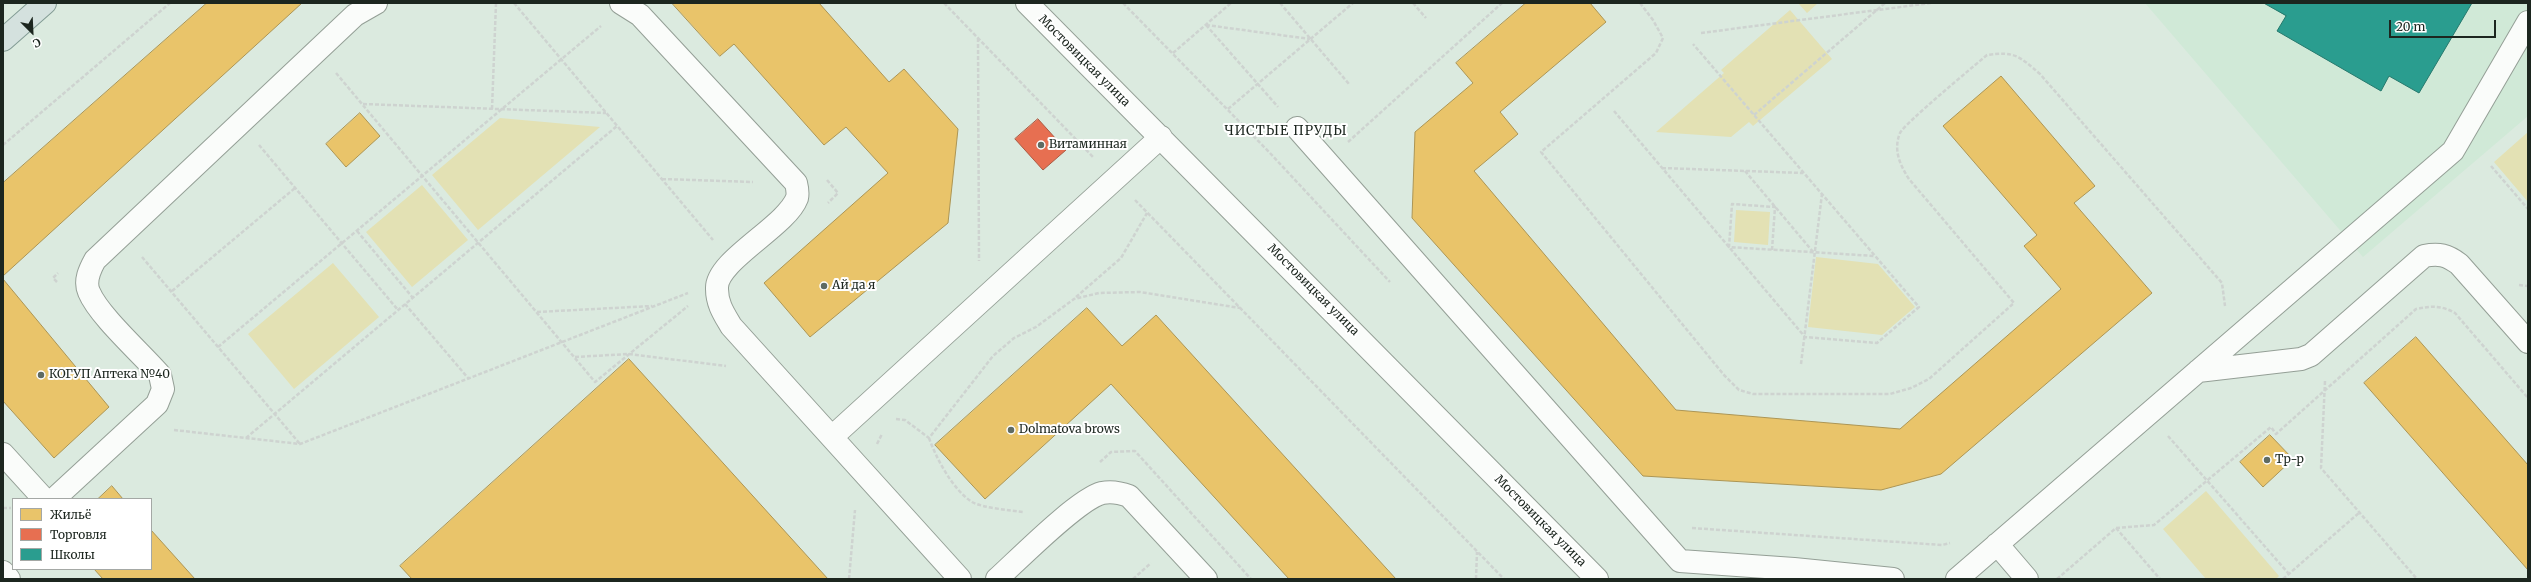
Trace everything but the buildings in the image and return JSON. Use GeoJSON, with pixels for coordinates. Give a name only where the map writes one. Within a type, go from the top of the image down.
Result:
{"type":"FeatureCollection","features":[{"type":"Feature","properties":{"kind":"main road"},"geometry":{"type":"LineString","coordinates":[[3,40],[45,3]]}},
{"type":"Feature","properties":{"kind":"street"},"geometry":{"type":"LineString","coordinates":[[55,498],[157,404],[163,389],[160,375],[99,307],[88,290],[88,274],[95,260],[354,15],[376,3]]}},
{"type":"Feature","properties":{"kind":"street","name":"Мостовицкая улица"},"geometry":{"type":"LineString","coordinates":[[1027,3],[1597,579]]}},
{"type":"Feature","properties":{"kind":"street"},"geometry":{"type":"LineString","coordinates":[[624,4],[640,15],[796,183],[797,198],[788,212],[724,270],[716,288],[719,306],[731,326],[960,579]]}},
{"type":"Feature","properties":{"kind":"street"},"geometry":{"type":"LineString","coordinates":[[1957,579],[2453,151],[2528,22]]}},
{"type":"Feature","properties":{"kind":"street"},"geometry":{"type":"LineString","coordinates":[[1297,128],[1680,561],[1794,569],[1893,579]]}},
{"type":"Feature","properties":{"kind":"street"},"geometry":{"type":"LineString","coordinates":[[832,437],[1161,137]]}},
{"type":"Feature","properties":{"kind":"street"},"geometry":{"type":"LineString","coordinates":[[2198,371],[2301,359],[2311,355],[2424,256],[2437,254],[2450,257],[2459,264],[2528,342]]}},
{"type":"Feature","properties":{"kind":"street"},"geometry":{"type":"LineString","coordinates":[[3,454],[43,498]]}},
{"type":"Feature","properties":{"kind":"street"},"geometry":{"type":"LineString","coordinates":[[997,579],[1074,509],[1101,493],[1117,492],[1129,496],[1206,579]]}},
{"type":"Feature","properties":{"kind":"street"},"geometry":{"type":"LineString","coordinates":[[1997,544],[2027,579]]}},
{"type":"Feature","properties":{"kind":"street"},"geometry":{"type":"LineString","coordinates":[[3,572],[9,579]]}},
{"type":"Feature","properties":{"kind":"path"},"geometry":{"type":"LineString","coordinates":[[3,145],[170,3]]}},
{"type":"Feature","properties":{"kind":"path"},"geometry":{"type":"LineString","coordinates":[[492,109],[496,3]]}},
{"type":"Feature","properties":{"kind":"path"},"geometry":{"type":"LineString","coordinates":[[514,3],[732,263]]}},
{"type":"Feature","properties":{"kind":"path"},"geometry":{"type":"LineString","coordinates":[[944,3],[1504,579]]}},
{"type":"Feature","properties":{"kind":"path"},"geometry":{"type":"LineString","coordinates":[[1173,54],[1231,3]]}},
{"type":"Feature","properties":{"kind":"path"},"geometry":{"type":"LineString","coordinates":[[1280,3],[1349,84]]}},
{"type":"Feature","properties":{"kind":"path"},"geometry":{"type":"LineString","coordinates":[[1228,109],[1353,3]]}},
{"type":"Feature","properties":{"kind":"path"},"geometry":{"type":"LineString","coordinates":[[1413,3],[1426,18]]}},
{"type":"Feature","properties":{"kind":"path"},"geometry":{"type":"LineString","coordinates":[[1300,185],[1502,3]]}},
{"type":"Feature","properties":{"kind":"path"},"geometry":{"type":"LineString","coordinates":[[1640,3],[1653,20],[1663,38],[1656,53],[1541,152],[1719,369],[1738,390],[1753,394],[1890,394],[1911,388],[1929,379],[2014,303],[1909,179],[1900,164],[1897,151],[1900,132],[1987,55],[2006,52],[2022,59],[2040,74],[2222,283],[2226,303],[2224,310]]}},
{"type":"Feature","properties":{"kind":"path"},"geometry":{"type":"LineString","coordinates":[[1754,115],[1885,3]]}},
{"type":"Feature","properties":{"kind":"path"},"geometry":{"type":"LineString","coordinates":[[1701,33],[1931,3]]}},
{"type":"Feature","properties":{"kind":"path"},"geometry":{"type":"LineString","coordinates":[[218,347],[502,110],[624,4]]}},
{"type":"Feature","properties":{"kind":"path"},"geometry":{"type":"LineString","coordinates":[[1206,25],[1311,39]]}},
{"type":"Feature","properties":{"kind":"path"},"geometry":{"type":"LineString","coordinates":[[1206,25],[1297,128]]}},
{"type":"Feature","properties":{"kind":"path"},"geometry":{"type":"LineString","coordinates":[[978,38],[979,264]]}},
{"type":"Feature","properties":{"kind":"path"},"geometry":{"type":"LineString","coordinates":[[1614,111],[1805,337],[1878,343],[1919,308],[1693,44]]}},
{"type":"Feature","properties":{"kind":"path"},"geometry":{"type":"LineString","coordinates":[[317,51],[595,382],[718,281]]}},
{"type":"Feature","properties":{"kind":"path"},"geometry":{"type":"LineString","coordinates":[[362,104],[606,113]]}},
{"type":"Feature","properties":{"kind":"path"},"geometry":{"type":"LineString","coordinates":[[241,123],[398,310]]}},
{"type":"Feature","properties":{"kind":"path"},"geometry":{"type":"LineString","coordinates":[[246,438],[617,126]]}},
{"type":"Feature","properties":{"kind":"path"},"geometry":{"type":"LineString","coordinates":[[2491,166],[2528,209]]}},
{"type":"Feature","properties":{"kind":"path"},"geometry":{"type":"LineString","coordinates":[[1662,168],[1803,173]]}},
{"type":"Feature","properties":{"kind":"path"},"geometry":{"type":"LineString","coordinates":[[1744,171],[1814,253]]}},
{"type":"Feature","properties":{"kind":"path"},"geometry":{"type":"LineString","coordinates":[[822,209],[838,193],[823,175]]}},
{"type":"Feature","properties":{"kind":"path"},"geometry":{"type":"LineString","coordinates":[[662,179],[796,183]]}},
{"type":"Feature","properties":{"kind":"path"},"geometry":{"type":"LineString","coordinates":[[172,291],[295,188]]}},
{"type":"Feature","properties":{"kind":"path"},"geometry":{"type":"LineString","coordinates":[[1801,364],[1822,194]]}},
{"type":"Feature","properties":{"kind":"path"},"geometry":{"type":"LineString","coordinates":[[1729,247],[1732,204],[1775,207]]}},
{"type":"Feature","properties":{"kind":"path"},"geometry":{"type":"LineString","coordinates":[[1772,250],[1775,207]]}},
{"type":"Feature","properties":{"kind":"path"},"geometry":{"type":"LineString","coordinates":[[929,438],[993,356],[1014,338],[1036,327],[1074,299],[1121,258],[1147,213]]}},
{"type":"Feature","properties":{"kind":"path"},"geometry":{"type":"LineString","coordinates":[[357,231],[413,298]]}},
{"type":"Feature","properties":{"kind":"path"},"geometry":{"type":"LineString","coordinates":[[123,233],[300,444]]}},
{"type":"Feature","properties":{"kind":"path"},"geometry":{"type":"LineString","coordinates":[[1729,247],[1875,256]]}},
{"type":"Feature","properties":{"kind":"path"},"geometry":{"type":"LineString","coordinates":[[58,284],[53,278],[59,272]]}},
{"type":"Feature","properties":{"kind":"path"},"geometry":{"type":"LineString","coordinates":[[134,425],[300,444],[718,281]]}},
{"type":"Feature","properties":{"kind":"path"},"geometry":{"type":"LineString","coordinates":[[1074,299],[1099,293],[1140,292],[1240,308]]}},
{"type":"Feature","properties":{"kind":"path"},"geometry":{"type":"LineString","coordinates":[[405,304],[468,378]]}},
{"type":"Feature","properties":{"kind":"path"},"geometry":{"type":"LineString","coordinates":[[537,312],[655,306]]}},
{"type":"Feature","properties":{"kind":"path"},"geometry":{"type":"LineString","coordinates":[[2056,579],[2116,528],[2154,525],[2270,427],[2276,434],[2416,309],[2431,306],[2445,307],[2455,313],[2528,398]]}},
{"type":"Feature","properties":{"kind":"path"},"geometry":{"type":"LineString","coordinates":[[575,358],[629,354],[727,366]]}},
{"type":"Feature","properties":{"kind":"path"},"geometry":{"type":"LineString","coordinates":[[2311,355],[2326,373],[2322,468],[2417,579]]}},
{"type":"Feature","properties":{"kind":"path"},"geometry":{"type":"LineString","coordinates":[[2149,414],[2289,574]]}},
{"type":"Feature","properties":{"kind":"path"},"geometry":{"type":"LineString","coordinates":[[894,419],[904,420],[929,438],[935,455],[948,476],[972,502],[1026,513]]}},
{"type":"Feature","properties":{"kind":"path"},"geometry":{"type":"LineString","coordinates":[[849,579],[859,467]]}},
{"type":"Feature","properties":{"kind":"path"},"geometry":{"type":"LineString","coordinates":[[2283,579],[2360,512]]}},
{"type":"Feature","properties":{"kind":"path"},"geometry":{"type":"LineString","coordinates":[[1648,525],[1942,545],[1955,542]]}},
{"type":"Feature","properties":{"kind":"path"},"geometry":{"type":"LineString","coordinates":[[2116,528],[2160,579]]}},
{"type":"Feature","properties":{"kind":"path"},"geometry":{"type":"LineString","coordinates":[[1476,579],[1477,551]]}},
{"type":"Feature","properties":{"kind":"shaded area"},"geometry":{"type":"Polygon","coordinates":[[[1798,3],[1818,3],[1807,13],[1798,3]]]}},
{"type":"Feature","properties":{"kind":"shaded area"},"geometry":{"type":"Polygon","coordinates":[[[2145,3],[2528,3],[2528,116],[2363,257],[2145,3]]]}},
{"type":"Feature","properties":{"kind":"shaded area"},"geometry":{"type":"Polygon","coordinates":[[[1790,10],[1832,59],[1753,126],[1749,122],[1731,137],[1656,132],[1724,73],[1721,70],[1790,10]]]}},
{"type":"Feature","properties":{"kind":"shaded area"},"geometry":{"type":"Polygon","coordinates":[[[500,118],[600,127],[478,230],[432,175],[500,118]]]}},
{"type":"Feature","properties":{"kind":"shaded area"},"geometry":{"type":"Polygon","coordinates":[[[2528,132],[2528,202],[2494,162],[2528,132]]]}},
{"type":"Feature","properties":{"kind":"shaded area"},"geometry":{"type":"Polygon","coordinates":[[[422,185],[468,240],[412,287],[366,232],[422,185]]]}},
{"type":"Feature","properties":{"kind":"shaded area"},"geometry":{"type":"Polygon","coordinates":[[[1736,210],[1770,212],[1768,245],[1734,242],[1736,210]]]}},
{"type":"Feature","properties":{"kind":"shaded area"},"geometry":{"type":"Polygon","coordinates":[[[1816,257],[1878,264],[1915,307],[1882,335],[1808,327],[1816,257]]]}},
{"type":"Feature","properties":{"kind":"shaded area"},"geometry":{"type":"Polygon","coordinates":[[[333,263],[379,317],[294,389],[248,334],[333,263]]]}},
{"type":"Feature","properties":{"kind":"shaded area"},"geometry":{"type":"Polygon","coordinates":[[[2206,491],[2279,576],[2276,579],[2206,579],[2163,529],[2206,491]]]}},
{"type":"Feature","properties":{"kind":"place","name":"Витаминная"},"geometry":{"type":"Point","coordinates":[1041,145]}},
{"type":"Feature","properties":{"kind":"place","name":"Ай да я"},"geometry":{"type":"Point","coordinates":[824,286]}},
{"type":"Feature","properties":{"kind":"place","name":"КОГУП Аптека №40"},"geometry":{"type":"Point","coordinates":[41,375]}},
{"type":"Feature","properties":{"kind":"place","name":"Dolmatova brows"},"geometry":{"type":"Point","coordinates":[1011,430]}},
{"type":"Feature","properties":{"kind":"place","name":"Тр-р"},"geometry":{"type":"Point","coordinates":[2267,460]}},
{"type":"Feature","properties":{"kind":"district","name":"ЧИСТЫЕ ПРУДЫ"},"geometry":{"type":"Point","coordinates":[1286,131]}}]}
